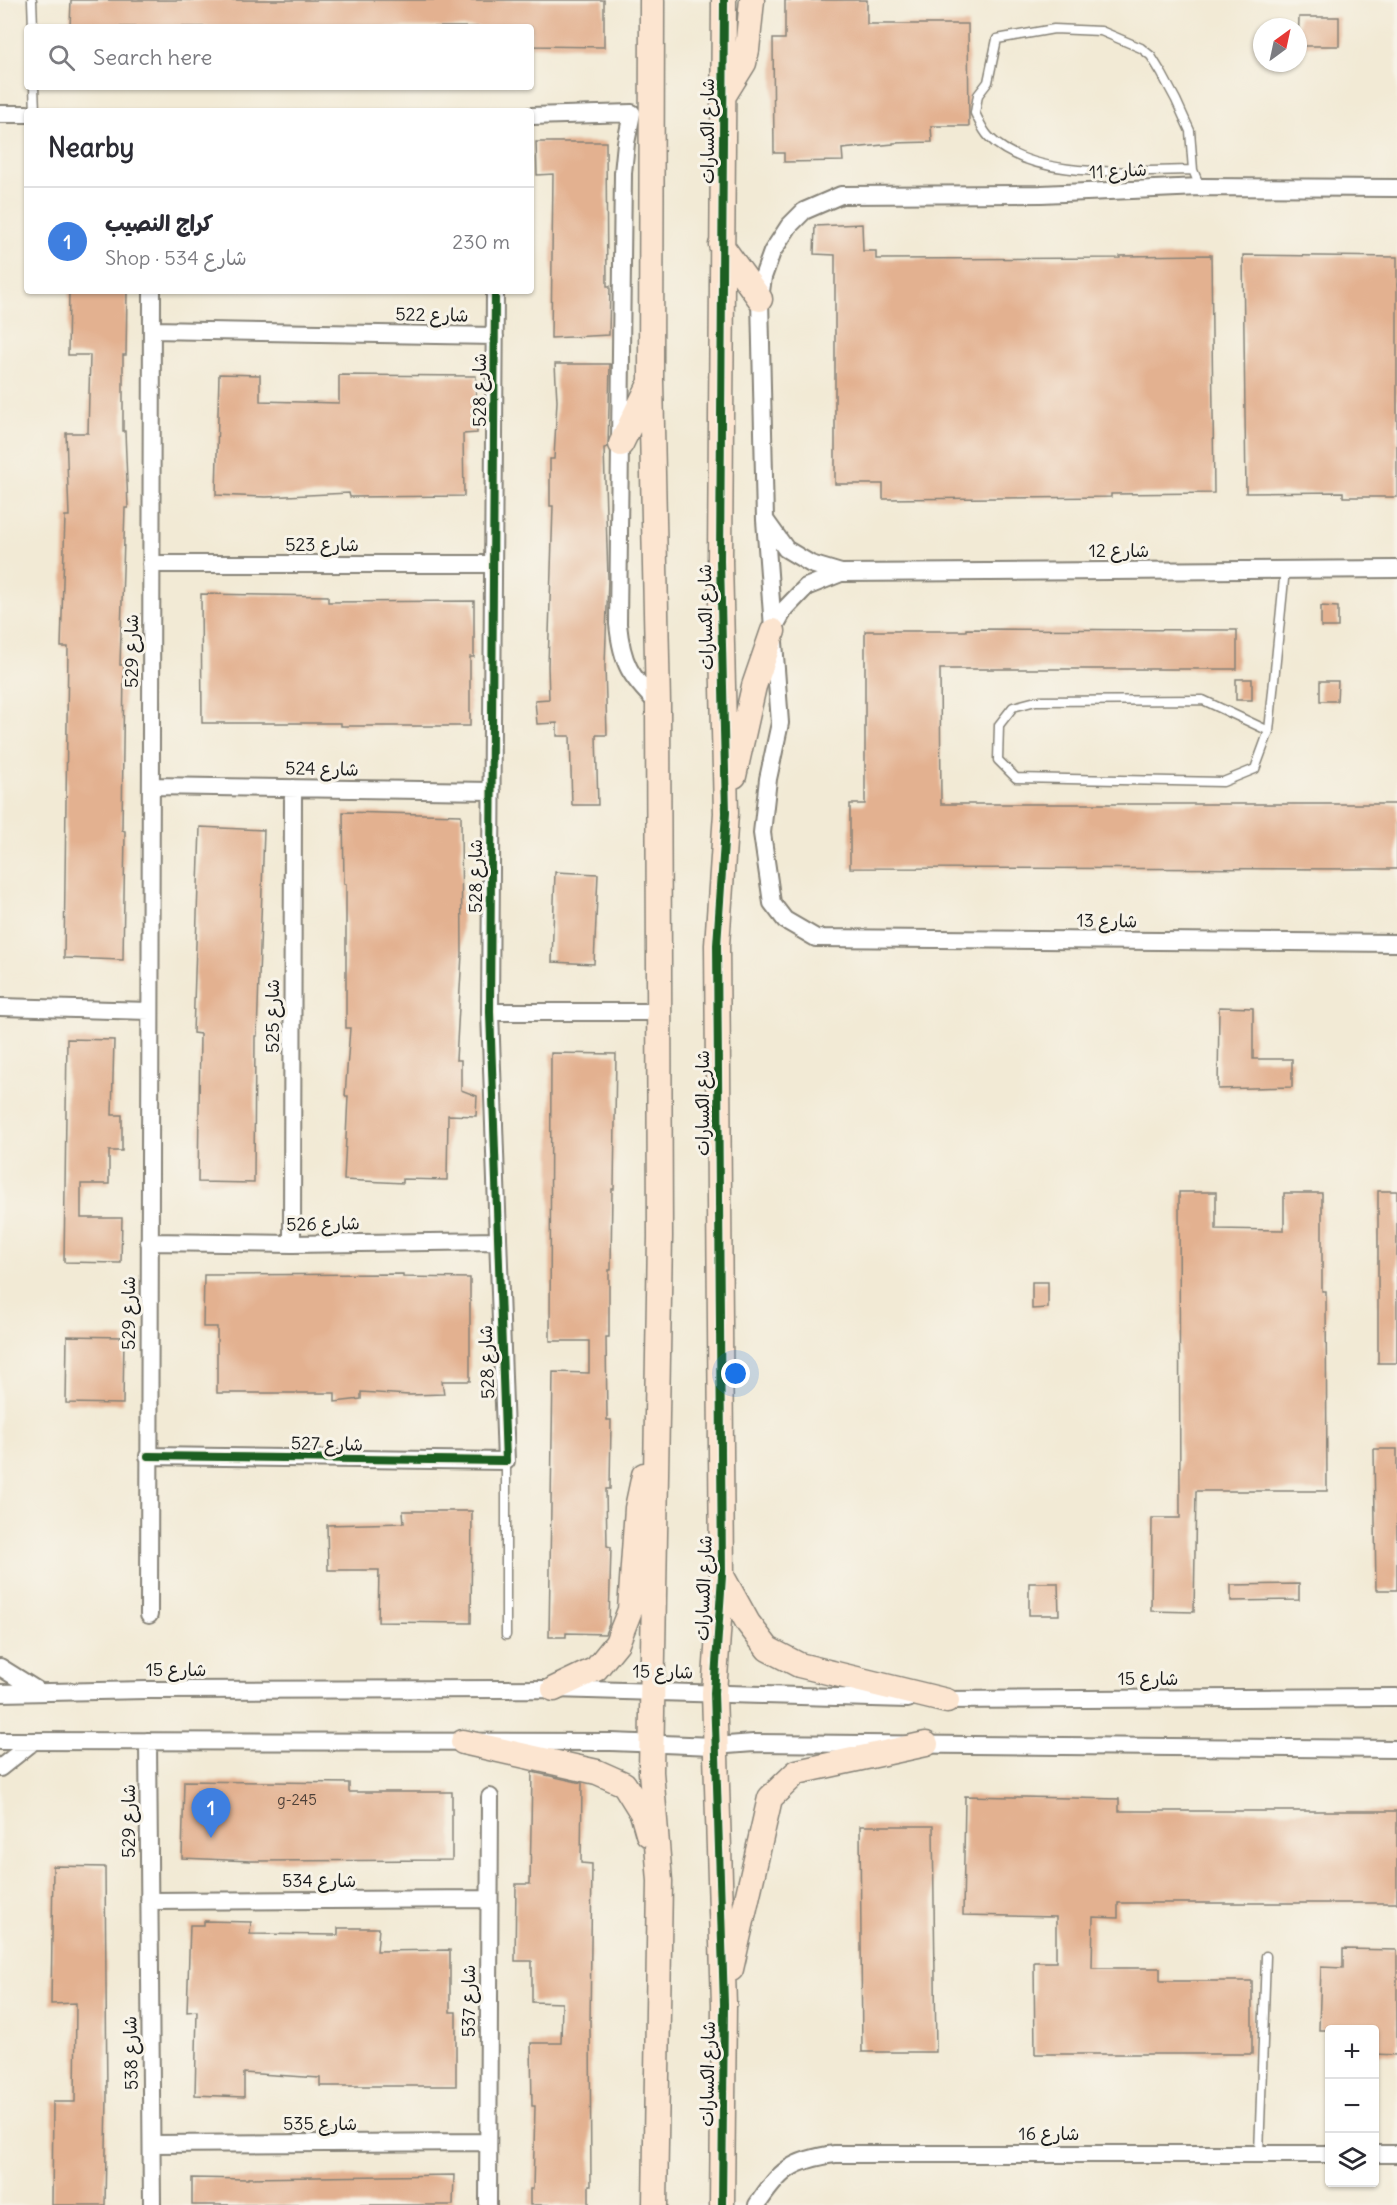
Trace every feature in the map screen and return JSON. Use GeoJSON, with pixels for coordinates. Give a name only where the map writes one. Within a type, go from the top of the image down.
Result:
{"type":"FeatureCollection","features":[{"type":"Feature","properties":{"kind":"street"},"geometry":{"type":"LineString","coordinates":[[652,0],[651,381],[658,704],[660,1236],[651,1772],[660,1881],[655,2205]]}},
{"type":"Feature","properties":{"kind":"street","name":"شارع الكسارات"},"geometry":{"type":"LineString","coordinates":[[722,2205],[724,2004],[714,1693],[722,1576],[717,945],[726,813],[720,561],[724,0]]}},
{"type":"Feature","properties":{"kind":"street"},"geometry":{"type":"LineString","coordinates":[[723,97],[744,63],[752,0]]}},
{"type":"Feature","properties":{"kind":"street"},"geometry":{"type":"LineString","coordinates":[[534,116],[632,113],[623,173],[618,624],[620,650],[627,668],[639,685],[658,704]]}},
{"type":"Feature","properties":{"kind":"street"},"geometry":{"type":"LineString","coordinates":[[0,114],[24,114]]}},
{"type":"Feature","properties":{"kind":"street","name":"شارع 11"},"geometry":{"type":"LineString","coordinates":[[760,299],[763,277],[772,252],[789,226],[804,212],[841,195],[1041,194],[1200,187],[1397,188]]}},
{"type":"Feature","properties":{"kind":"street"},"geometry":{"type":"LineString","coordinates":[[721,245],[760,299],[765,520],[773,631],[754,686],[726,813]]}},
{"type":"Feature","properties":{"kind":"street","name":"شارع 529"},"geometry":{"type":"LineString","coordinates":[[149,1615],[152,294]]}},
{"type":"Feature","properties":{"kind":"street","name":"شارع 528"},"geometry":{"type":"LineString","coordinates":[[495,294],[490,1012],[506,1461]]}},
{"type":"Feature","properties":{"kind":"street","name":"شارع 522"},"geometry":{"type":"LineString","coordinates":[[152,330],[495,336]]}},
{"type":"Feature","properties":{"kind":"street"},"geometry":{"type":"LineString","coordinates":[[621,444],[651,381]]}},
{"type":"Feature","properties":{"kind":"street","name":"شارع 12"},"geometry":{"type":"LineString","coordinates":[[765,520],[786,549],[811,564],[841,573],[1397,569]]}},
{"type":"Feature","properties":{"kind":"street","name":"شارع 523"},"geometry":{"type":"LineString","coordinates":[[151,564],[493,564]]}},
{"type":"Feature","properties":{"kind":"street","name":"شارع 12"},"geometry":{"type":"LineString","coordinates":[[773,631],[784,610],[806,587],[841,573]]}},
{"type":"Feature","properties":{"kind":"street","name":"شارع 13"},"geometry":{"type":"LineString","coordinates":[[773,631],[780,723],[768,779],[762,833],[765,856],[772,903],[785,920],[816,938],[1397,943]]}},
{"type":"Feature","properties":{"kind":"street","name":"شارع 524"},"geometry":{"type":"LineString","coordinates":[[151,786],[492,791]]}},
{"type":"Feature","properties":{"kind":"street","name":"شارع 525"},"geometry":{"type":"LineString","coordinates":[[292,788],[292,1244]]}},
{"type":"Feature","properties":{"kind":"street"},"geometry":{"type":"LineString","coordinates":[[0,1007],[150,1011]]}},
{"type":"Feature","properties":{"kind":"street"},"geometry":{"type":"LineString","coordinates":[[490,1012],[659,1012]]}},
{"type":"Feature","properties":{"kind":"street","name":"شارع 526"},"geometry":{"type":"LineString","coordinates":[[149,1242],[292,1244],[498,1241]]}},
{"type":"Feature","properties":{"kind":"street"},"geometry":{"type":"LineString","coordinates":[[554,1689],[596,1669],[617,1643],[630,1610],[638,1508],[656,1413]]}},
{"type":"Feature","properties":{"kind":"street","name":"شارع 527"},"geometry":{"type":"LineString","coordinates":[[148,1456],[506,1461]]}},
{"type":"Feature","properties":{"kind":"street"},"geometry":{"type":"LineString","coordinates":[[722,1576],[748,1623],[768,1649],[799,1665],[947,1701]]}},
{"type":"Feature","properties":{"kind":"street"},"geometry":{"type":"LineString","coordinates":[[0,1667],[41,1692]]}},
{"type":"Feature","properties":{"kind":"street","name":"شارع 15"},"geometry":{"type":"LineString","coordinates":[[0,1693],[147,1690],[554,1689],[652,1690],[947,1701],[1397,1697]]}},
{"type":"Feature","properties":{"kind":"street"},"geometry":{"type":"LineString","coordinates":[[0,1741],[652,1742],[714,1746],[754,1743],[1397,1749]]}},
{"type":"Feature","properties":{"kind":"street"},"geometry":{"type":"LineString","coordinates":[[0,1768],[34,1741]]}},
{"type":"Feature","properties":{"kind":"street","name":"شارع 529"},"geometry":{"type":"LineString","coordinates":[[148,1741],[149,1901]]}},
{"type":"Feature","properties":{"kind":"street"},"geometry":{"type":"LineString","coordinates":[[463,1742],[597,1772],[624,1784],[642,1813],[660,1881]]}},
{"type":"Feature","properties":{"kind":"street"},"geometry":{"type":"LineString","coordinates":[[724,2004],[770,1798],[797,1772],[926,1744]]}},
{"type":"Feature","properties":{"kind":"street","name":"شارع 537"},"geometry":{"type":"LineString","coordinates":[[488,2205],[490,1797]]}},
{"type":"Feature","properties":{"kind":"street","name":"شارع 534"},"geometry":{"type":"LineString","coordinates":[[149,1901],[488,1899]]}},
{"type":"Feature","properties":{"kind":"street","name":"شارع 538"},"geometry":{"type":"LineString","coordinates":[[149,1901],[152,2205]]}},
{"type":"Feature","properties":{"kind":"street","name":"شارع 535"},"geometry":{"type":"LineString","coordinates":[[152,2144],[488,2142]]}},
{"type":"Feature","properties":{"kind":"street","name":"شارع 16"},"geometry":{"type":"LineString","coordinates":[[757,2205],[775,2178],[813,2157],[835,2154],[1325,2154]]}},
{"type":"Feature","properties":{"kind":"street"},"geometry":{"type":"LineString","coordinates":[[1379,2154],[1397,2154]]}},
{"type":"Feature","properties":{"kind":"lane"},"geometry":{"type":"LineString","coordinates":[[32,0],[33,24]]}},
{"type":"Feature","properties":{"kind":"lane"},"geometry":{"type":"LineString","coordinates":[[1193,170],[1075,170],[1049,166],[1010,152],[988,136],[975,113],[978,95],[988,82],[997,39],[1054,30],[1101,31],[1141,48],[1150,56],[1162,74],[1190,131],[1193,170],[1200,187]]}},
{"type":"Feature","properties":{"kind":"lane"},"geometry":{"type":"LineString","coordinates":[[34,90],[35,108]]}},
{"type":"Feature","properties":{"kind":"lane"},"geometry":{"type":"LineString","coordinates":[[1269,730],[1203,700],[1036,701],[1013,707],[999,725],[998,760],[1016,778],[1223,782],[1256,769],[1269,730],[1285,569]]}},
{"type":"Feature","properties":{"kind":"lane"},"geometry":{"type":"LineString","coordinates":[[506,1461],[506,1635]]}},
{"type":"Feature","properties":{"kind":"lane"},"geometry":{"type":"LineString","coordinates":[[1259,2154],[1266,1956]]}},
{"type":"Feature","properties":{"kind":"building"},"geometry":{"type":"Polygon","coordinates":[[[71,0],[604,0],[604,47],[534,46],[534,24],[70,24],[71,0]]]}},
{"type":"Feature","properties":{"kind":"building"},"geometry":{"type":"Polygon","coordinates":[[[785,0],[867,0],[867,24],[968,24],[969,126],[931,126],[932,142],[893,143],[842,149],[843,161],[784,162],[784,153],[774,153],[773,39],[785,39],[785,0]]]}},
{"type":"Feature","properties":{"kind":"building"},"geometry":{"type":"Polygon","coordinates":[[[1339,17],[1339,46],[1307,46],[1307,18],[1299,18],[1339,17]]]}},
{"type":"Feature","properties":{"kind":"building"},"geometry":{"type":"Polygon","coordinates":[[[536,142],[606,142],[609,335],[551,338],[553,174],[537,175],[536,142]]]}},
{"type":"Feature","properties":{"kind":"building"},"geometry":{"type":"Polygon","coordinates":[[[862,224],[863,251],[876,251],[876,259],[1120,258],[1120,256],[1211,255],[1214,493],[1111,494],[1111,497],[883,499],[883,484],[835,484],[835,255],[814,254],[815,226],[862,224]]]}},
{"type":"Feature","properties":{"kind":"building"},"geometry":{"type":"Polygon","coordinates":[[[1243,255],[1397,257],[1397,497],[1343,497],[1343,492],[1246,493],[1243,255]]]}},
{"type":"Feature","properties":{"kind":"building"},"geometry":{"type":"Polygon","coordinates":[[[69,294],[127,294],[126,355],[123,355],[123,431],[125,431],[128,508],[125,508],[120,665],[124,665],[123,960],[64,958],[68,647],[61,647],[65,516],[69,516],[66,433],[88,433],[90,355],[68,355],[69,294]]]}},
{"type":"Feature","properties":{"kind":"building"},"geometry":{"type":"Polygon","coordinates":[[[555,364],[610,364],[608,447],[604,448],[608,578],[605,666],[607,735],[596,735],[598,805],[572,805],[570,736],[557,736],[557,723],[537,724],[535,700],[549,699],[553,506],[550,506],[550,459],[554,459],[557,401],[555,364]]]}},
{"type":"Feature","properties":{"kind":"building"},"geometry":{"type":"Polygon","coordinates":[[[219,374],[260,375],[260,401],[339,403],[339,375],[476,376],[477,433],[463,434],[464,496],[350,497],[349,493],[266,497],[216,495],[219,374]]]}},
{"type":"Feature","properties":{"kind":"building"},"geometry":{"type":"Polygon","coordinates":[[[201,594],[328,596],[328,602],[474,601],[474,657],[470,657],[470,726],[202,723],[201,594]]]}},
{"type":"Feature","properties":{"kind":"building"},"geometry":{"type":"Polygon","coordinates":[[[1321,606],[1338,607],[1338,627],[1321,627],[1321,606]]]}},
{"type":"Feature","properties":{"kind":"building"},"geometry":{"type":"Polygon","coordinates":[[[966,629],[1237,630],[1237,669],[940,669],[941,804],[1397,804],[1397,869],[850,868],[850,804],[865,804],[865,631],[966,631],[966,629]]]}},
{"type":"Feature","properties":{"kind":"building"},"geometry":{"type":"Polygon","coordinates":[[[1236,679],[1252,679],[1252,700],[1236,700],[1236,679]]]}},
{"type":"Feature","properties":{"kind":"building"},"geometry":{"type":"Polygon","coordinates":[[[1320,681],[1338,681],[1337,701],[1320,701],[1320,681]]]}},
{"type":"Feature","properties":{"kind":"building"},"geometry":{"type":"Polygon","coordinates":[[[343,812],[461,815],[462,954],[456,1060],[461,1060],[461,1090],[477,1096],[476,1116],[448,1115],[447,1180],[403,1179],[403,1183],[344,1180],[348,1096],[345,1096],[350,1028],[346,1028],[346,884],[344,884],[343,812]]]}},
{"type":"Feature","properties":{"kind":"building"},"geometry":{"type":"Polygon","coordinates":[[[200,827],[264,830],[257,1036],[255,1036],[254,1183],[198,1182],[200,1034],[193,1033],[200,827]]]}},
{"type":"Feature","properties":{"kind":"building"},"geometry":{"type":"Polygon","coordinates":[[[555,872],[598,874],[594,964],[552,962],[555,872]]]}},
{"type":"Feature","properties":{"kind":"building"},"geometry":{"type":"Polygon","coordinates":[[[1219,1007],[1253,1008],[1253,1059],[1292,1059],[1292,1087],[1218,1089],[1219,1007]]]}},
{"type":"Feature","properties":{"kind":"building"},"geometry":{"type":"Polygon","coordinates":[[[67,1039],[114,1040],[112,1115],[122,1115],[122,1151],[109,1151],[109,1184],[81,1184],[81,1218],[122,1218],[121,1263],[64,1262],[67,1039]]]}},
{"type":"Feature","properties":{"kind":"building"},"geometry":{"type":"Polygon","coordinates":[[[551,1053],[616,1054],[609,1337],[606,1337],[607,1420],[611,1420],[610,1489],[606,1489],[607,1546],[611,1547],[609,1624],[605,1634],[566,1633],[566,1637],[549,1637],[553,1372],[589,1373],[589,1341],[550,1341],[551,1053]]]}},
{"type":"Feature","properties":{"kind":"building"},"geometry":{"type":"Polygon","coordinates":[[[1378,1191],[1397,1191],[1397,1363],[1378,1363],[1378,1191]]]}},
{"type":"Feature","properties":{"kind":"building"},"geometry":{"type":"Polygon","coordinates":[[[1179,1192],[1216,1192],[1216,1229],[1284,1230],[1284,1193],[1322,1193],[1322,1291],[1326,1291],[1327,1491],[1196,1491],[1194,1612],[1151,1611],[1152,1518],[1180,1518],[1179,1192]]]}},
{"type":"Feature","properties":{"kind":"building"},"geometry":{"type":"Polygon","coordinates":[[[403,1274],[403,1277],[470,1278],[470,1381],[442,1381],[444,1394],[409,1395],[361,1392],[361,1399],[335,1402],[335,1393],[217,1393],[217,1327],[203,1327],[204,1275],[403,1274]]]}},
{"type":"Feature","properties":{"kind":"building"},"geometry":{"type":"Polygon","coordinates":[[[1032,1282],[1048,1282],[1048,1308],[1032,1309],[1032,1282]]]}},
{"type":"Feature","properties":{"kind":"building"},"geometry":{"type":"Polygon","coordinates":[[[67,1336],[124,1337],[123,1404],[66,1403],[67,1336]]]}},
{"type":"Feature","properties":{"kind":"building"},"geometry":{"type":"Polygon","coordinates":[[[1374,1449],[1397,1449],[1397,1590],[1376,1590],[1374,1449]]]}},
{"type":"Feature","properties":{"kind":"building"},"geometry":{"type":"Polygon","coordinates":[[[403,1511],[472,1511],[471,1623],[378,1622],[379,1570],[328,1570],[327,1525],[404,1523],[403,1511]]]}},
{"type":"Feature","properties":{"kind":"building"},"geometry":{"type":"Polygon","coordinates":[[[1029,1583],[1058,1583],[1059,1615],[1029,1615],[1029,1583]]]}},
{"type":"Feature","properties":{"kind":"building"},"geometry":{"type":"Polygon","coordinates":[[[1299,1584],[1299,1600],[1231,1601],[1231,1585],[1299,1584]]]}},
{"type":"Feature","properties":{"kind":"building"},"geometry":{"type":"Polygon","coordinates":[[[532,1772],[582,1783],[581,1863],[592,1864],[591,2185],[589,2185],[589,2205],[530,2205],[530,2189],[533,2189],[535,2106],[532,2106],[531,2043],[561,2043],[562,2003],[532,2002],[532,1961],[515,1961],[516,1884],[530,1884],[532,1772]]]}},
{"type":"Feature","properties":{"kind":"building"},"geometry":{"type":"Polygon","coordinates":[[[184,1781],[349,1783],[349,1792],[452,1792],[452,1860],[251,1861],[182,1858],[184,1781]]]}},
{"type":"Feature","properties":{"kind":"building"},"geometry":{"type":"Polygon","coordinates":[[[965,1796],[1119,1799],[1119,1811],[1397,1811],[1397,1903],[1118,1903],[1118,1918],[1093,1917],[1092,1968],[1160,1968],[1160,1981],[1252,1981],[1252,2054],[1035,2054],[1034,1962],[1056,1962],[1056,1917],[963,1915],[965,1796]]]}},
{"type":"Feature","properties":{"kind":"building"},"geometry":{"type":"Polygon","coordinates":[[[860,1826],[933,1826],[936,2052],[862,2052],[860,1826]]]}},
{"type":"Feature","properties":{"kind":"building"},"geometry":{"type":"Polygon","coordinates":[[[53,1866],[105,1867],[107,2096],[105,2205],[52,2205],[53,2102],[75,2102],[76,2003],[51,2004],[53,1866]]]}},
{"type":"Feature","properties":{"kind":"building"},"geometry":{"type":"Polygon","coordinates":[[[204,1921],[251,1922],[250,1934],[338,1935],[338,1928],[379,1928],[377,1951],[450,1950],[450,2012],[456,2012],[456,2086],[320,2086],[320,2078],[244,2073],[244,2097],[195,2095],[197,2011],[187,2012],[190,1925],[204,1925],[204,1921]]]}},
{"type":"Feature","properties":{"kind":"building"},"geometry":{"type":"Polygon","coordinates":[[[1343,1949],[1397,1950],[1397,2055],[1379,2054],[1379,2025],[1325,2025],[1325,2030],[1319,2030],[1321,1967],[1343,1968],[1343,1949]]]}},
{"type":"Feature","properties":{"kind":"building"},"geometry":{"type":"Polygon","coordinates":[[[454,2175],[453,2205],[192,2205],[192,2178],[454,2175]]]}},
{"type":"Feature","properties":{"kind":"cycle path"},"geometry":{"type":"LineString","coordinates":[[722,2205],[724,2004],[714,1693],[722,1576],[717,945],[726,813],[720,561],[724,0]]}},
{"type":"Feature","properties":{"kind":"cycle path"},"geometry":{"type":"LineString","coordinates":[[148,1456],[506,1461],[490,1012],[495,294]]}},
{"type":"Feature","properties":{"kind":"place","name":"كراج النصيب"},"geometry":{"type":"Point","coordinates":[211,1838]}}]}
